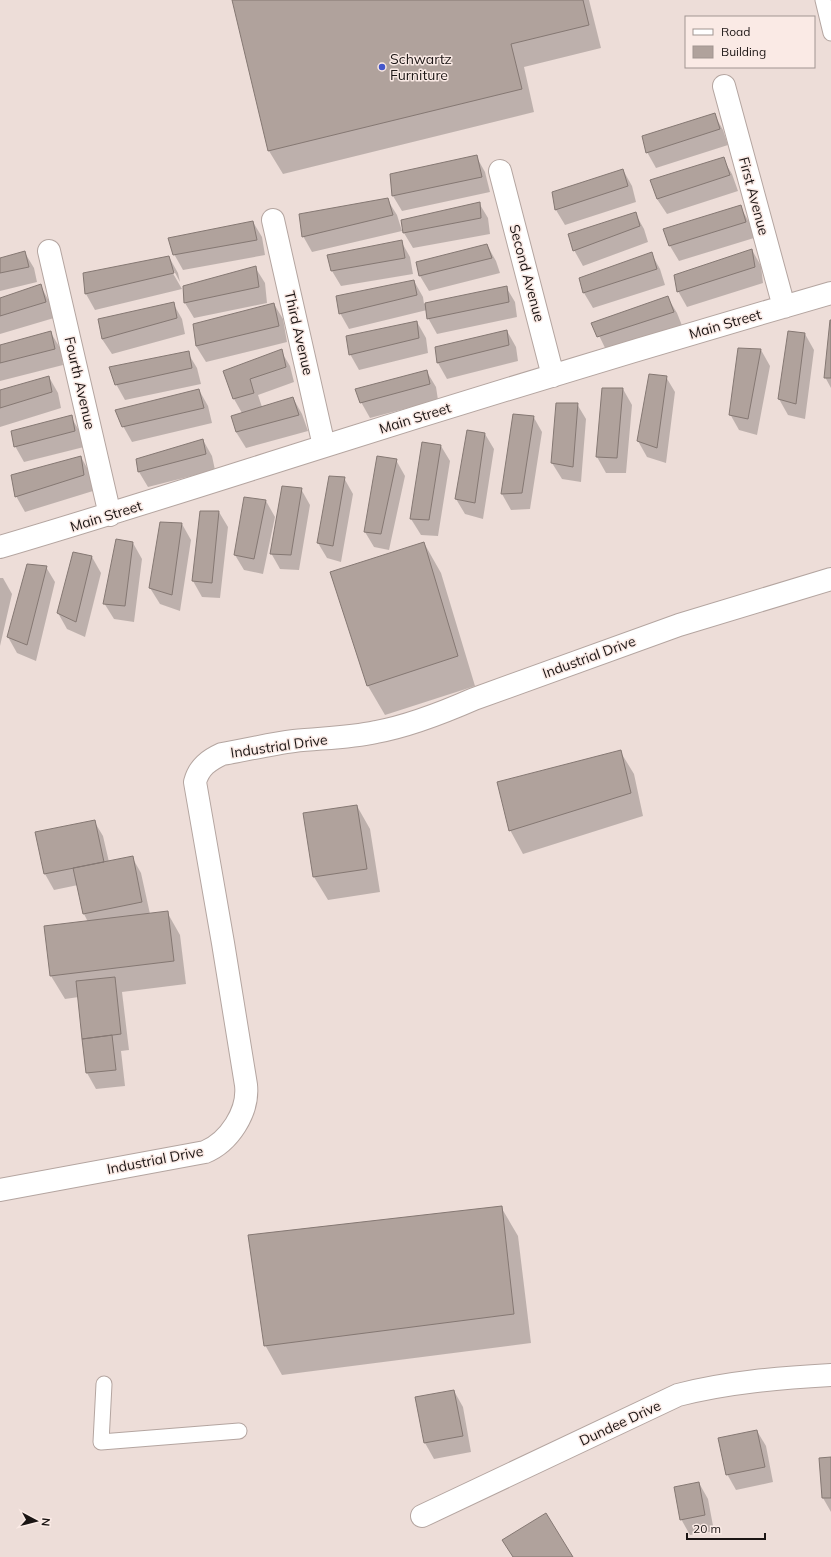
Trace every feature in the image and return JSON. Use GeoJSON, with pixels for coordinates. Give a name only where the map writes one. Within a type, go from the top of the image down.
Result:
{"type":"FeatureCollection","features":[{"type":"Feature","properties":{"kind":"street","name":"First Avenue"},"geometry":{"type":"LineString","coordinates":[[724,86],[784,307]]}},
{"type":"Feature","properties":{"kind":"street","name":"Second Avenue"},"geometry":{"type":"LineString","coordinates":[[500,171],[553,376]]}},
{"type":"Feature","properties":{"kind":"street","name":"Third Avenue"},"geometry":{"type":"LineString","coordinates":[[273,220],[324,446]]}},
{"type":"Feature","properties":{"kind":"street","name":"Fourth Avenue"},"geometry":{"type":"LineString","coordinates":[[49,251],[110,515]]}},
{"type":"Feature","properties":{"kind":"street","name":"Main Street"},"geometry":{"type":"LineString","coordinates":[[0,547],[110,515],[324,446],[718,325],[831,293]]}},
{"type":"Feature","properties":{"kind":"street","name":"Industrial Drive"},"geometry":{"type":"LineString","coordinates":[[0,1190],[205,1152],[213,1149],[222,1142],[239,1120],[246,1099],[246,1085],[195,782],[200,769],[213,758],[222,754],[295,741],[322,740],[375,733],[398,727],[679,625],[831,579]]}},
{"type":"Feature","properties":{"kind":"street","name":"Dundee Drive"},"geometry":{"type":"LineString","coordinates":[[422,1516],[678,1395],[707,1387],[780,1378],[831,1375]]}},
{"type":"Feature","properties":{"kind":"lane"},"geometry":{"type":"LineString","coordinates":[[823,0],[831,34]]}},
{"type":"Feature","properties":{"kind":"lane"},"geometry":{"type":"LineString","coordinates":[[104,1384],[101,1442],[239,1431]]}},
{"type":"Feature","properties":{"kind":"building","name":"Schwartz Furniture"},"geometry":{"type":"Polygon","coordinates":[[[232,0],[583,0],[589,25],[511,44],[522,89],[268,151],[232,0]]]}},
{"type":"Feature","properties":{"kind":"building"},"geometry":{"type":"Polygon","coordinates":[[[715,113],[720,129],[646,153],[642,136],[715,113]]]}},
{"type":"Feature","properties":{"kind":"building"},"geometry":{"type":"Polygon","coordinates":[[[477,155],[482,177],[392,196],[390,174],[477,155]]]}},
{"type":"Feature","properties":{"kind":"building"},"geometry":{"type":"Polygon","coordinates":[[[724,157],[730,175],[657,199],[650,180],[724,157]]]}},
{"type":"Feature","properties":{"kind":"building"},"geometry":{"type":"Polygon","coordinates":[[[623,169],[628,186],[555,210],[552,192],[623,169]]]}},
{"type":"Feature","properties":{"kind":"building"},"geometry":{"type":"Polygon","coordinates":[[[388,198],[393,215],[302,237],[299,214],[388,198]]]}},
{"type":"Feature","properties":{"kind":"building"},"geometry":{"type":"Polygon","coordinates":[[[480,202],[481,218],[403,233],[401,220],[480,202]]]}},
{"type":"Feature","properties":{"kind":"building"},"geometry":{"type":"Polygon","coordinates":[[[741,205],[746,222],[669,246],[663,229],[741,205]]]}},
{"type":"Feature","properties":{"kind":"building"},"geometry":{"type":"Polygon","coordinates":[[[636,212],[640,226],[573,251],[568,234],[636,212]]]}},
{"type":"Feature","properties":{"kind":"building"},"geometry":{"type":"Polygon","coordinates":[[[253,221],[257,240],[173,255],[168,238],[253,221]]]}},
{"type":"Feature","properties":{"kind":"building"},"geometry":{"type":"Polygon","coordinates":[[[402,240],[405,258],[331,271],[327,255],[402,240]]]}},
{"type":"Feature","properties":{"kind":"building"},"geometry":{"type":"Polygon","coordinates":[[[487,244],[492,258],[419,276],[416,262],[487,244]]]}},
{"type":"Feature","properties":{"kind":"building"},"geometry":{"type":"Polygon","coordinates":[[[752,249],[755,267],[677,292],[674,275],[752,249]]]}},
{"type":"Feature","properties":{"kind":"building"},"geometry":{"type":"Polygon","coordinates":[[[25,251],[29,267],[0,273],[0,258],[25,251]]]}},
{"type":"Feature","properties":{"kind":"building"},"geometry":{"type":"Polygon","coordinates":[[[652,252],[657,269],[583,293],[579,278],[652,252]]]}},
{"type":"Feature","properties":{"kind":"building"},"geometry":{"type":"Polygon","coordinates":[[[169,256],[174,273],[85,294],[83,273],[169,256]]]}},
{"type":"Feature","properties":{"kind":"building"},"geometry":{"type":"Polygon","coordinates":[[[256,266],[259,287],[184,303],[183,286],[256,266]]]}},
{"type":"Feature","properties":{"kind":"building"},"geometry":{"type":"Polygon","coordinates":[[[414,280],[417,295],[339,314],[336,296],[414,280]]]}},
{"type":"Feature","properties":{"kind":"building"},"geometry":{"type":"Polygon","coordinates":[[[41,284],[46,302],[0,316],[0,298],[41,284]]]}},
{"type":"Feature","properties":{"kind":"building"},"geometry":{"type":"Polygon","coordinates":[[[507,286],[509,302],[427,319],[425,303],[507,286]]]}},
{"type":"Feature","properties":{"kind":"building"},"geometry":{"type":"Polygon","coordinates":[[[668,296],[674,312],[597,337],[591,323],[668,296]]]}},
{"type":"Feature","properties":{"kind":"building"},"geometry":{"type":"Polygon","coordinates":[[[174,302],[177,318],[102,339],[98,319],[174,302]]]}},
{"type":"Feature","properties":{"kind":"building"},"geometry":{"type":"Polygon","coordinates":[[[274,303],[279,326],[196,346],[193,324],[274,303]]]}},
{"type":"Feature","properties":{"kind":"building"},"geometry":{"type":"Polygon","coordinates":[[[830,320],[831,378],[824,378],[830,320]]]}},
{"type":"Feature","properties":{"kind":"building"},"geometry":{"type":"Polygon","coordinates":[[[417,321],[419,338],[349,355],[346,336],[417,321]]]}},
{"type":"Feature","properties":{"kind":"building"},"geometry":{"type":"Polygon","coordinates":[[[507,330],[509,345],[437,363],[435,347],[507,330]]]}},
{"type":"Feature","properties":{"kind":"building"},"geometry":{"type":"Polygon","coordinates":[[[51,331],[55,349],[0,363],[0,345],[51,331]]]}},
{"type":"Feature","properties":{"kind":"building"},"geometry":{"type":"Polygon","coordinates":[[[788,331],[805,333],[796,404],[778,399],[788,331]]]}},
{"type":"Feature","properties":{"kind":"building"},"geometry":{"type":"Polygon","coordinates":[[[738,348],[761,349],[748,419],[729,415],[738,348]]]}},
{"type":"Feature","properties":{"kind":"building"},"geometry":{"type":"Polygon","coordinates":[[[282,349],[286,367],[250,379],[254,393],[233,399],[223,371],[282,349]]]}},
{"type":"Feature","properties":{"kind":"building"},"geometry":{"type":"Polygon","coordinates":[[[189,351],[192,368],[115,385],[109,367],[189,351]]]}},
{"type":"Feature","properties":{"kind":"building"},"geometry":{"type":"Polygon","coordinates":[[[427,370],[430,384],[360,403],[355,389],[427,370]]]}},
{"type":"Feature","properties":{"kind":"building"},"geometry":{"type":"Polygon","coordinates":[[[649,374],[667,376],[657,448],[637,441],[649,374]]]}},
{"type":"Feature","properties":{"kind":"building"},"geometry":{"type":"Polygon","coordinates":[[[49,376],[52,392],[0,408],[0,390],[49,376]]]}},
{"type":"Feature","properties":{"kind":"building"},"geometry":{"type":"Polygon","coordinates":[[[602,388],[623,388],[617,458],[596,457],[602,388]]]}},
{"type":"Feature","properties":{"kind":"building"},"geometry":{"type":"Polygon","coordinates":[[[199,389],[204,408],[122,427],[115,410],[199,389]]]}},
{"type":"Feature","properties":{"kind":"building"},"geometry":{"type":"Polygon","coordinates":[[[293,397],[299,415],[236,432],[231,416],[293,397]]]}},
{"type":"Feature","properties":{"kind":"building"},"geometry":{"type":"Polygon","coordinates":[[[556,403],[578,403],[573,467],[551,463],[556,403]]]}},
{"type":"Feature","properties":{"kind":"building"},"geometry":{"type":"Polygon","coordinates":[[[513,414],[534,416],[522,493],[501,494],[513,414]]]}},
{"type":"Feature","properties":{"kind":"building"},"geometry":{"type":"Polygon","coordinates":[[[72,415],[75,431],[14,447],[11,431],[72,415]]]}},
{"type":"Feature","properties":{"kind":"building"},"geometry":{"type":"Polygon","coordinates":[[[467,430],[485,433],[475,503],[455,499],[467,430]]]}},
{"type":"Feature","properties":{"kind":"building"},"geometry":{"type":"Polygon","coordinates":[[[203,439],[206,454],[138,472],[136,459],[203,439]]]}},
{"type":"Feature","properties":{"kind":"building"},"geometry":{"type":"Polygon","coordinates":[[[422,442],[441,445],[429,520],[410,519],[422,442]]]}},
{"type":"Feature","properties":{"kind":"building"},"geometry":{"type":"Polygon","coordinates":[[[81,456],[84,475],[15,497],[11,475],[81,456]]]}},
{"type":"Feature","properties":{"kind":"building"},"geometry":{"type":"Polygon","coordinates":[[[377,456],[397,459],[381,534],[364,532],[377,456]]]}},
{"type":"Feature","properties":{"kind":"building"},"geometry":{"type":"Polygon","coordinates":[[[329,476],[345,477],[333,546],[317,543],[329,476]]]}},
{"type":"Feature","properties":{"kind":"building"},"geometry":{"type":"Polygon","coordinates":[[[282,486],[302,488],[291,555],[270,554],[282,486]]]}},
{"type":"Feature","properties":{"kind":"building"},"geometry":{"type":"Polygon","coordinates":[[[244,497],[266,500],[254,559],[234,555],[244,497]]]}},
{"type":"Feature","properties":{"kind":"building"},"geometry":{"type":"Polygon","coordinates":[[[200,511],[219,511],[212,583],[192,581],[200,511]]]}},
{"type":"Feature","properties":{"kind":"building"},"geometry":{"type":"Polygon","coordinates":[[[160,522],[182,523],[172,595],[149,588],[160,522]]]}},
{"type":"Feature","properties":{"kind":"building"},"geometry":{"type":"Polygon","coordinates":[[[116,539],[133,542],[125,606],[103,604],[116,539]]]}},
{"type":"Feature","properties":{"kind":"building"},"geometry":{"type":"Polygon","coordinates":[[[424,542],[458,656],[367,686],[330,572],[424,542]]]}},
{"type":"Feature","properties":{"kind":"building"},"geometry":{"type":"Polygon","coordinates":[[[73,552],[92,556],[76,622],[57,613],[73,552]]]}},
{"type":"Feature","properties":{"kind":"building"},"geometry":{"type":"Polygon","coordinates":[[[27,564],[47,566],[27,645],[7,637],[27,564]]]}},
{"type":"Feature","properties":{"kind":"building"},"geometry":{"type":"Polygon","coordinates":[[[621,750],[631,793],[509,831],[497,782],[621,750]]]}},
{"type":"Feature","properties":{"kind":"building"},"geometry":{"type":"Polygon","coordinates":[[[357,805],[367,869],[313,877],[303,813],[357,805]]]}},
{"type":"Feature","properties":{"kind":"building"},"geometry":{"type":"Polygon","coordinates":[[[95,820],[104,862],[44,874],[35,832],[95,820]]]}},
{"type":"Feature","properties":{"kind":"building"},"geometry":{"type":"Polygon","coordinates":[[[133,856],[142,902],[83,914],[73,868],[133,856]]]}},
{"type":"Feature","properties":{"kind":"building"},"geometry":{"type":"Polygon","coordinates":[[[168,911],[174,961],[50,976],[44,926],[168,911]]]}},
{"type":"Feature","properties":{"kind":"building"},"geometry":{"type":"Polygon","coordinates":[[[115,977],[121,1034],[82,1039],[76,981],[115,977]]]}},
{"type":"Feature","properties":{"kind":"building"},"geometry":{"type":"Polygon","coordinates":[[[112,1035],[116,1070],[86,1073],[82,1039],[112,1035]]]}},
{"type":"Feature","properties":{"kind":"building"},"geometry":{"type":"Polygon","coordinates":[[[502,1206],[514,1314],[264,1346],[248,1235],[502,1206]]]}},
{"type":"Feature","properties":{"kind":"building"},"geometry":{"type":"Polygon","coordinates":[[[454,1390],[463,1436],[424,1443],[415,1397],[454,1390]]]}},
{"type":"Feature","properties":{"kind":"building"},"geometry":{"type":"Polygon","coordinates":[[[757,1430],[765,1467],[726,1475],[718,1438],[757,1430]]]}},
{"type":"Feature","properties":{"kind":"building"},"geometry":{"type":"Polygon","coordinates":[[[831,1457],[831,1498],[822,1498],[819,1458],[831,1457]]]}},
{"type":"Feature","properties":{"kind":"building"},"geometry":{"type":"Polygon","coordinates":[[[699,1482],[705,1515],[680,1520],[674,1487],[699,1482]]]}},
{"type":"Feature","properties":{"kind":"building"},"geometry":{"type":"Polygon","coordinates":[[[546,1513],[573,1557],[513,1557],[502,1540],[546,1513]]]}},
{"type":"Feature","properties":{"kind":"place","name":"Schwartz Furniture"},"geometry":{"type":"Point","coordinates":[382,67]}}]}
